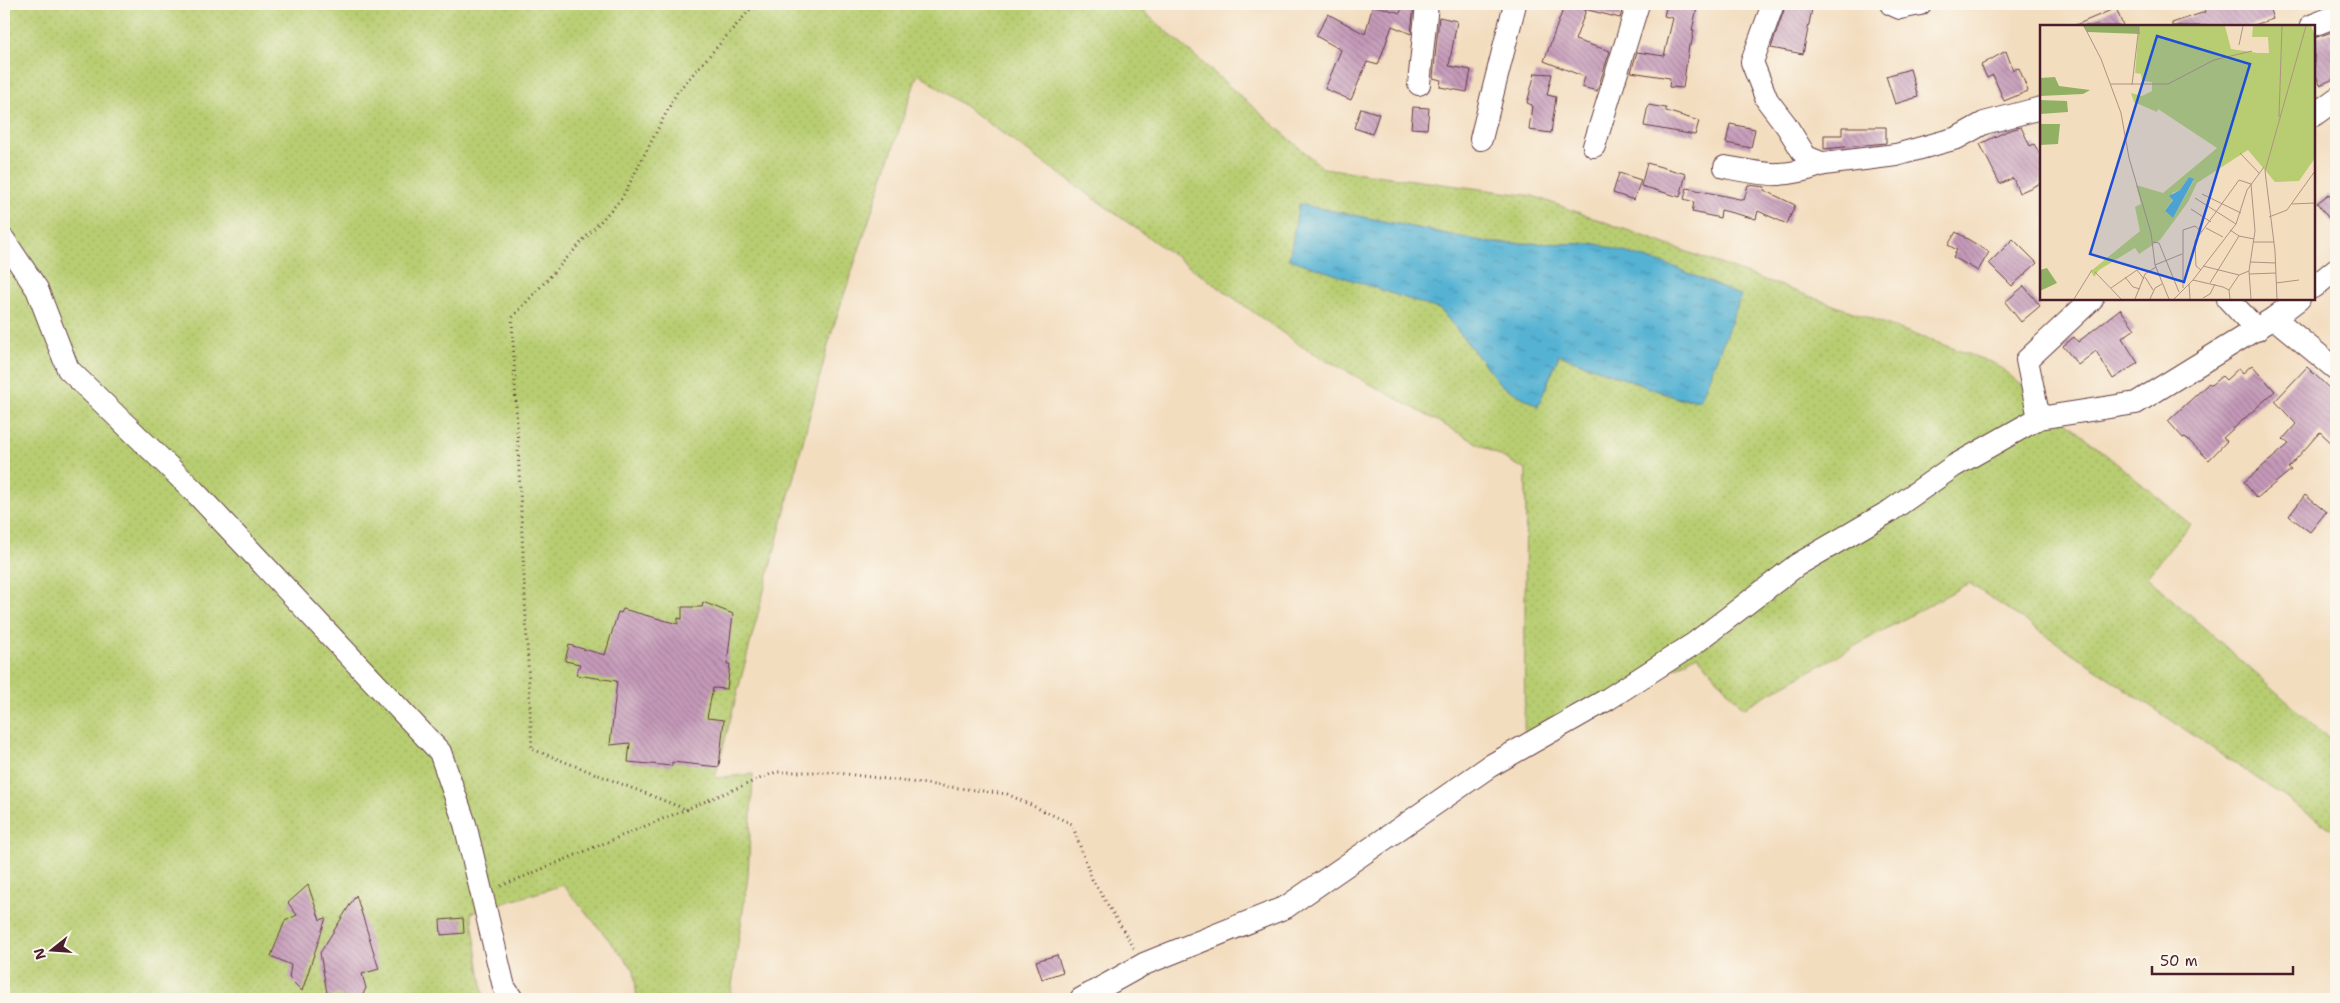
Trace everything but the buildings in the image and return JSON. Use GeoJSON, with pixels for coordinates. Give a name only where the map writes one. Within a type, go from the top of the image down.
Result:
{"type":"FeatureCollection","features":[{"type":"Feature","properties":{"kind":"street"},"geometry":{"type":"LineString","coordinates":[[1419,84],[1427,4]]}},
{"type":"Feature","properties":{"kind":"street"},"geometry":{"type":"LineString","coordinates":[[1482,139],[1515,4]]}},
{"type":"Feature","properties":{"kind":"street"},"geometry":{"type":"LineString","coordinates":[[1594,146],[1638,4]]}},
{"type":"Feature","properties":{"kind":"street"},"geometry":{"type":"LineString","coordinates":[[1773,4],[1752,62],[1767,100],[1786,125],[1806,157],[1824,164]]}},
{"type":"Feature","properties":{"kind":"street"},"geometry":{"type":"LineString","coordinates":[[1891,4],[1900,8],[1920,4]]}},
{"type":"Feature","properties":{"kind":"street"},"geometry":{"type":"LineString","coordinates":[[2314,25],[2336,16]]}},
{"type":"Feature","properties":{"kind":"street"},"geometry":{"type":"LineString","coordinates":[[2315,114],[2336,99]]}},
{"type":"Feature","properties":{"kind":"street"},"geometry":{"type":"LineString","coordinates":[[1725,167],[1769,176],[1798,173],[1824,164],[1896,155],[1957,138],[1984,123],[2040,108]]}},
{"type":"Feature","properties":{"kind":"street"},"geometry":{"type":"LineString","coordinates":[[4,240],[37,289],[68,369],[193,490],[440,752],[465,824],[504,987],[512,999]]}},
{"type":"Feature","properties":{"kind":"street"},"geometry":{"type":"LineString","coordinates":[[2315,286],[2336,269]]}},
{"type":"Feature","properties":{"kind":"street"},"geometry":{"type":"LineString","coordinates":[[2039,418],[2027,360],[2091,300]]}},
{"type":"Feature","properties":{"kind":"street"},"geometry":{"type":"LineString","coordinates":[[2230,300],[2336,369]]}},
{"type":"Feature","properties":{"kind":"street"},"geometry":{"type":"LineString","coordinates":[[1081,999],[1144,964],[1286,908],[1490,766],[1608,698],[1695,643],[1798,565],[1890,511],[1954,466],[2039,418],[2136,403],[2266,324],[2298,300]]}},
{"type":"Feature","properties":{"kind":"path"},"geometry":{"type":"LineString","coordinates":[[688,810],[532,749],[512,318],[622,198],[677,92],[755,4]]}},
{"type":"Feature","properties":{"kind":"path"},"geometry":{"type":"LineString","coordinates":[[482,894],[776,772],[830,772],[1007,794],[1072,824],[1092,879],[1144,964]]}},
{"type":"Feature","properties":{"kind":"green space"},"geometry":{"type":"Polygon","coordinates":[[[4,4],[1135,4],[1323,168],[1533,196],[1996,364],[2190,524],[2147,577],[2336,745],[2336,832],[1969,583],[1743,708],[1697,655],[1524,756],[1526,470],[1301,346],[918,73],[831,334],[715,778],[753,774],[748,876],[730,999],[637,999],[634,970],[563,885],[471,913],[484,999],[4,999],[4,4]],[[1299,204],[1441,310],[1501,385],[1538,406],[1559,355],[1680,399],[1701,399],[1597,244],[1491,243],[1299,204]]]}},
{"type":"Feature","properties":{"kind":"water"},"geometry":{"type":"Polygon","coordinates":[[[1299,204],[1491,243],[1597,244],[1672,266],[1741,296],[1701,399],[1680,399],[1559,355],[1538,406],[1501,385],[1441,310],[1289,259],[1299,204]]]}}]}
